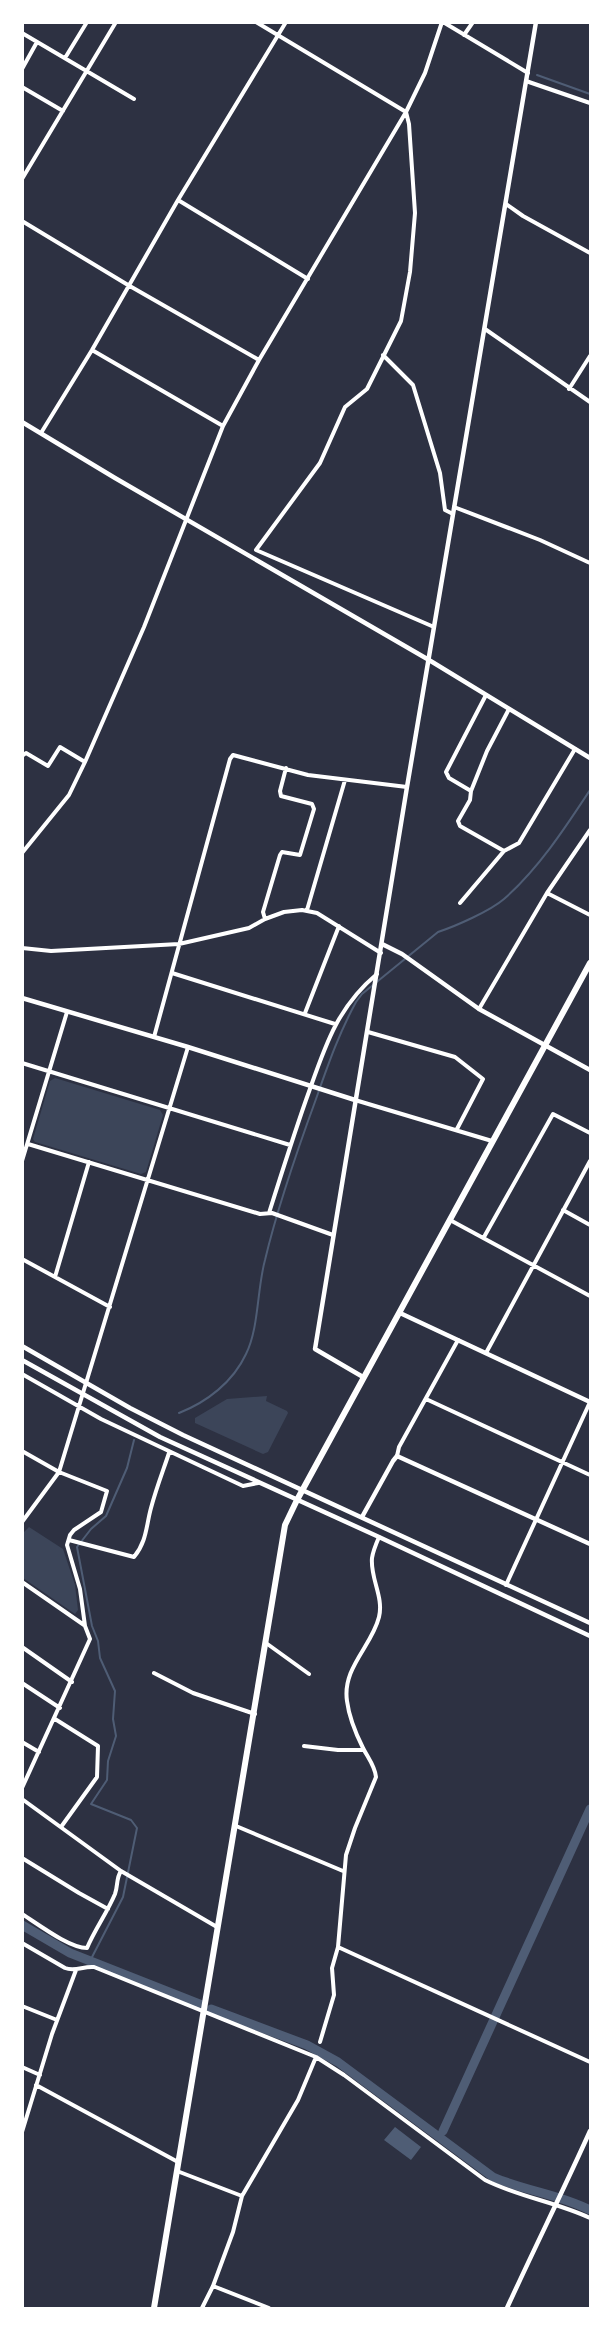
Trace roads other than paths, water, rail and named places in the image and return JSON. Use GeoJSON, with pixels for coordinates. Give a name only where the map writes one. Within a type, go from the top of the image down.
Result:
{"type":"FeatureCollection","features":[{"type":"Feature","properties":{"kind":"main road"},"geometry":{"type":"LineString","coordinates":[[154,2308],[285,1525],[363,1377],[591,963]]}},
{"type":"Feature","properties":{"kind":"street"},"geometry":{"type":"LineString","coordinates":[[65,58],[87,22]]}},
{"type":"Feature","properties":{"kind":"street"},"geometry":{"type":"LineString","coordinates":[[22,179],[116,22]]}},
{"type":"Feature","properties":{"kind":"street"},"geometry":{"type":"LineString","coordinates":[[256,22],[406,112],[410,124],[415,213],[410,272],[401,321],[367,389],[345,407],[320,463],[256,550],[434,627]]}},
{"type":"Feature","properties":{"kind":"street"},"geometry":{"type":"LineString","coordinates":[[41,433],[286,22]]}},
{"type":"Feature","properties":{"kind":"street"},"geometry":{"type":"LineString","coordinates":[[22,853],[69,795],[144,627],[223,426],[259,360],[406,112],[425,73],[442,22],[528,73]]}},
{"type":"Feature","properties":{"kind":"street"},"geometry":{"type":"LineString","coordinates":[[464,35],[473,22]]}},
{"type":"Feature","properties":{"kind":"street"},"geometry":{"type":"LineString","coordinates":[[363,1377],[315,1350],[536,22]]}},
{"type":"Feature","properties":{"kind":"street"},"geometry":{"type":"LineString","coordinates":[[22,33],[134,99]]}},
{"type":"Feature","properties":{"kind":"street"},"geometry":{"type":"LineString","coordinates":[[22,69],[38,42]]}},
{"type":"Feature","properties":{"kind":"street"},"geometry":{"type":"LineString","coordinates":[[526,81],[591,104]]}},
{"type":"Feature","properties":{"kind":"street"},"geometry":{"type":"LineString","coordinates":[[22,87],[63,111]]}},
{"type":"Feature","properties":{"kind":"street"},"geometry":{"type":"LineString","coordinates":[[178,200],[308,279]]}},
{"type":"Feature","properties":{"kind":"street"},"geometry":{"type":"LineString","coordinates":[[506,204],[523,216],[591,253]]}},
{"type":"Feature","properties":{"kind":"street"},"geometry":{"type":"LineString","coordinates":[[22,221],[259,360]]}},
{"type":"Feature","properties":{"kind":"street"},"geometry":{"type":"LineString","coordinates":[[485,329],[591,402]]}},
{"type":"Feature","properties":{"kind":"street"},"geometry":{"type":"LineString","coordinates":[[92,350],[223,426]]}},
{"type":"Feature","properties":{"kind":"street"},"geometry":{"type":"LineString","coordinates":[[383,355],[413,385],[440,474],[445,510],[540,540],[591,563]]}},
{"type":"Feature","properties":{"kind":"street"},"geometry":{"type":"LineString","coordinates":[[569,389],[591,357]]}},
{"type":"Feature","properties":{"kind":"street"},"geometry":{"type":"LineString","coordinates":[[22,422],[185,520],[429,660],[591,758]]}},
{"type":"Feature","properties":{"kind":"street"},"geometry":{"type":"LineString","coordinates":[[471,791],[449,778],[446,772],[486,695]]}},
{"type":"Feature","properties":{"kind":"street"},"geometry":{"type":"LineString","coordinates":[[504,851],[460,826],[458,821],[470,800],[471,791],[487,751],[509,709]]}},
{"type":"Feature","properties":{"kind":"street"},"geometry":{"type":"LineString","coordinates":[[22,756],[26,753],[48,766],[60,747],[85,762]]}},
{"type":"Feature","properties":{"kind":"street"},"geometry":{"type":"LineString","coordinates":[[460,903],[504,851],[519,843],[575,749]]}},
{"type":"Feature","properties":{"kind":"street"},"geometry":{"type":"LineString","coordinates":[[154,1037],[230,759],[233,755],[308,775],[407,787]]}},
{"type":"Feature","properties":{"kind":"street"},"geometry":{"type":"LineString","coordinates":[[265,919],[263,912],[280,855],[282,852],[300,855],[314,809],[312,804],[281,796],[280,791],[286,768]]}},
{"type":"Feature","properties":{"kind":"street"},"geometry":{"type":"LineString","coordinates":[[307,910],[345,780]]}},
{"type":"Feature","properties":{"kind":"street"},"geometry":{"type":"LineString","coordinates":[[478,1009],[547,893],[591,830]]}},
{"type":"Feature","properties":{"kind":"street"},"geometry":{"type":"LineString","coordinates":[[547,893],[591,915]]}},
{"type":"Feature","properties":{"kind":"street"},"geometry":{"type":"LineString","coordinates":[[22,948],[51,951],[179,944],[249,928],[284,912],[307,910],[339,926],[381,953]]}},
{"type":"Feature","properties":{"kind":"street"},"geometry":{"type":"LineString","coordinates":[[305,1013],[339,926]]}},
{"type":"Feature","properties":{"kind":"street"},"geometry":{"type":"LineString","coordinates":[[382,944],[402,954],[478,1009],[591,1070]]}},
{"type":"Feature","properties":{"kind":"street"},"geometry":{"type":"LineString","coordinates":[[172,973],[335,1024]]}},
{"type":"Feature","properties":{"kind":"street"},"geometry":{"type":"LineString","coordinates":[[269,1213],[290,1145],[313,1087],[321,1055],[335,1024],[357,990],[377,973]]}},
{"type":"Feature","properties":{"kind":"street"},"geometry":{"type":"LineString","coordinates":[[22,998],[493,1141]]}},
{"type":"Feature","properties":{"kind":"street"},"geometry":{"type":"LineString","coordinates":[[22,1161],[67,1012]]}},
{"type":"Feature","properties":{"kind":"street"},"geometry":{"type":"LineString","coordinates":[[368,1032],[455,1057],[483,1079],[457,1129]]}},
{"type":"Feature","properties":{"kind":"street"},"geometry":{"type":"LineString","coordinates":[[22,1522],[59,1472],[188,1047]]}},
{"type":"Feature","properties":{"kind":"street"},"geometry":{"type":"LineString","coordinates":[[22,1064],[290,1145]]}},
{"type":"Feature","properties":{"kind":"street"},"geometry":{"type":"LineString","coordinates":[[484,1237],[553,1114],[591,1133]]}},
{"type":"Feature","properties":{"kind":"street"},"geometry":{"type":"LineString","coordinates":[[28,1144],[260,1214],[269,1213],[333,1235]]}},
{"type":"Feature","properties":{"kind":"street"},"geometry":{"type":"LineString","coordinates":[[486,1353],[591,1161]]}},
{"type":"Feature","properties":{"kind":"street"},"geometry":{"type":"LineString","coordinates":[[55,1277],[89,1162]]}},
{"type":"Feature","properties":{"kind":"street"},"geometry":{"type":"LineString","coordinates":[[563,1210],[591,1225]]}},
{"type":"Feature","properties":{"kind":"street"},"geometry":{"type":"LineString","coordinates":[[450,1220],[590,1295]]}},
{"type":"Feature","properties":{"kind":"street"},"geometry":{"type":"LineString","coordinates":[[22,1259],[110,1307]]}},
{"type":"Feature","properties":{"kind":"street"},"geometry":{"type":"LineString","coordinates":[[400,1313],[591,1402],[506,1585]]}},
{"type":"Feature","properties":{"kind":"street"},"geometry":{"type":"LineString","coordinates":[[362,1517],[458,1340]]}},
{"type":"Feature","properties":{"kind":"street"},"geometry":{"type":"LineString","coordinates":[[22,1346],[86,1384],[183,1435],[591,1623]]}},
{"type":"Feature","properties":{"kind":"street"},"geometry":{"type":"LineString","coordinates":[[22,1360],[160,1437],[591,1636]]}},
{"type":"Feature","properties":{"kind":"street"},"geometry":{"type":"LineString","coordinates":[[22,1374],[169,1453],[243,1486],[258,1483]]}},
{"type":"Feature","properties":{"kind":"street"},"geometry":{"type":"LineString","coordinates":[[426,1399],[591,1475]]}},
{"type":"Feature","properties":{"kind":"street"},"geometry":{"type":"LineString","coordinates":[[22,1451],[59,1472],[107,1491],[101,1512],[74,1530],[69,1540],[68,1550],[80,1589],[85,1626],[90,1639],[22,1788]]}},
{"type":"Feature","properties":{"kind":"street"},"geometry":{"type":"LineString","coordinates":[[69,1540],[134,1557],[142,1548],[169,1453]]}},
{"type":"Feature","properties":{"kind":"street"},"geometry":{"type":"LineString","coordinates":[[397,1456],[591,1544]]}},
{"type":"Feature","properties":{"kind":"street"},"geometry":{"type":"LineString","coordinates":[[320,2042],[333,1999],[332,1968],[338,1947],[343,1871],[350,1841],[376,1777],[375,1769],[364,1750],[351,1718],[346,1693],[348,1680],[356,1661],[374,1631],[380,1614],[380,1601],[372,1560],[380,1537]]}},
{"type":"Feature","properties":{"kind":"street"},"geometry":{"type":"LineString","coordinates":[[22,1582],[85,1626]]}},
{"type":"Feature","properties":{"kind":"street"},"geometry":{"type":"LineString","coordinates":[[266,1643],[309,1674]]}},
{"type":"Feature","properties":{"kind":"street"},"geometry":{"type":"LineString","coordinates":[[22,1647],[72,1682]]}},
{"type":"Feature","properties":{"kind":"street"},"geometry":{"type":"LineString","coordinates":[[153,1673],[193,1693],[255,1714]]}},
{"type":"Feature","properties":{"kind":"street"},"geometry":{"type":"LineString","coordinates":[[22,1683],[60,1708]]}},
{"type":"Feature","properties":{"kind":"street"},"geometry":{"type":"LineString","coordinates":[[55,1719],[98,1746],[97,1777],[61,1827]]}},
{"type":"Feature","properties":{"kind":"street"},"geometry":{"type":"LineString","coordinates":[[22,1742],[39,1752]]}},
{"type":"Feature","properties":{"kind":"street"},"geometry":{"type":"LineString","coordinates":[[304,1746],[364,1750]]}},
{"type":"Feature","properties":{"kind":"street"},"geometry":{"type":"LineString","coordinates":[[22,1799],[121,1871],[219,1928]]}},
{"type":"Feature","properties":{"kind":"street"},"geometry":{"type":"LineString","coordinates":[[236,1826],[343,1871]]}},
{"type":"Feature","properties":{"kind":"street"},"geometry":{"type":"LineString","coordinates":[[22,1858],[108,1909]]}},
{"type":"Feature","properties":{"kind":"street"},"geometry":{"type":"LineString","coordinates":[[22,1914],[65,1940],[87,1948],[97,1925],[108,1909],[117,1888],[117,1876],[121,1871]]}},
{"type":"Feature","properties":{"kind":"street"},"geometry":{"type":"LineString","coordinates":[[22,1943],[65,1968],[76,1970],[85,1966],[94,1967],[316,2057],[344,2075],[478,2175],[509,2190],[557,2202],[591,2217]]}},
{"type":"Feature","properties":{"kind":"street"},"geometry":{"type":"LineString","coordinates":[[338,1947],[591,2062]]}},
{"type":"Feature","properties":{"kind":"street"},"geometry":{"type":"LineString","coordinates":[[23,2130],[57,2020],[76,1970]]}},
{"type":"Feature","properties":{"kind":"street"},"geometry":{"type":"LineString","coordinates":[[22,2006],[57,2020]]}},
{"type":"Feature","properties":{"kind":"street"},"geometry":{"type":"LineString","coordinates":[[202,2308],[213,2286],[233,2232],[242,2196],[298,2100],[316,2057]]}},
{"type":"Feature","properties":{"kind":"street"},"geometry":{"type":"LineString","coordinates":[[22,2067],[40,2075]]}},
{"type":"Feature","properties":{"kind":"street"},"geometry":{"type":"LineString","coordinates":[[36,2085],[179,2162]]}},
{"type":"Feature","properties":{"kind":"street"},"geometry":{"type":"LineString","coordinates":[[507,2308],[591,2132]]}},
{"type":"Feature","properties":{"kind":"street"},"geometry":{"type":"LineString","coordinates":[[177,2171],[242,2196]]}},
{"type":"Feature","properties":{"kind":"street"},"geometry":{"type":"LineString","coordinates":[[213,2286],[269,2308]]}},
{"type":"Feature","properties":{"kind":"waterway"},"geometry":{"type":"LineString","coordinates":[[537,75],[590,94]]}},
{"type":"Feature","properties":{"kind":"waterway"},"geometry":{"type":"LineString","coordinates":[[179,1413],[218,1390],[234,1373],[246,1354],[256,1320],[265,1260],[282,1199],[329,1062],[356,1002],[362,994],[438,932],[472,918],[504,899],[540,861],[590,790]]}},
{"type":"Feature","properties":{"kind":"waterway"},"geometry":{"type":"LineString","coordinates":[[90,1961],[123,1897],[137,1828],[131,1820],[91,1804],[107,1780],[108,1761],[116,1736],[113,1719],[115,1691],[100,1658],[77,1547],[91,1529],[106,1516],[127,1468],[134,1440]]}},
{"type":"Feature","properties":{"kind":"waterway"},"geometry":{"type":"LineString","coordinates":[[443,2131],[590,1809]]}},
{"type":"Feature","properties":{"kind":"waterway"},"geometry":{"type":"LineString","coordinates":[[22,1925],[70,1953],[202,2005]]}},
{"type":"Feature","properties":{"kind":"waterway"},"geometry":{"type":"LineString","coordinates":[[211,2009],[307,2045],[338,2062],[493,2177],[590,2210]]}}]}
